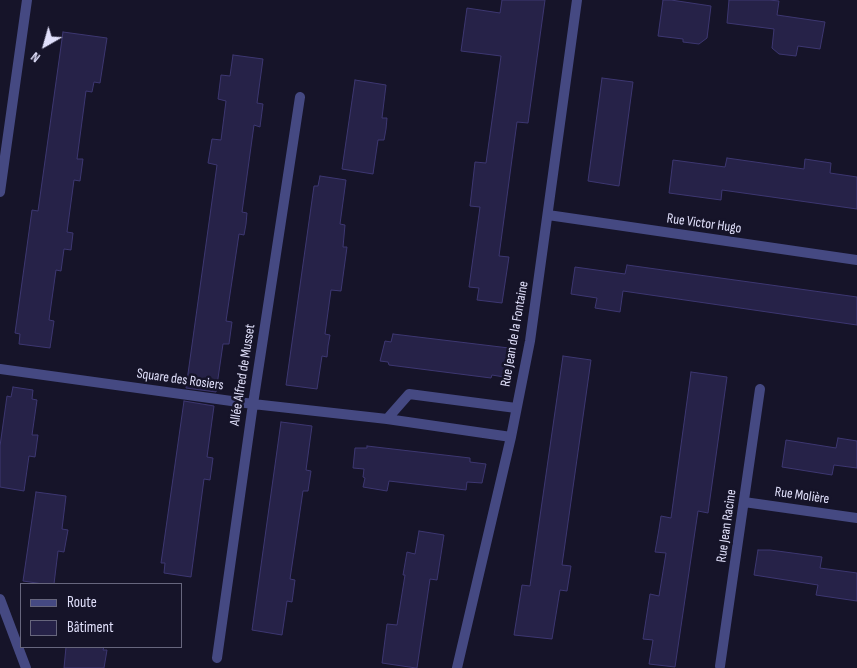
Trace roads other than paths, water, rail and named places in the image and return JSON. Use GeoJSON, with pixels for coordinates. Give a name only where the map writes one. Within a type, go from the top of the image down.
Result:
{"type":"FeatureCollection","features":[{"type":"Feature","properties":{"kind":"street"},"geometry":{"type":"LineString","coordinates":[[0,192],[27,0]]}},
{"type":"Feature","properties":{"kind":"street","name":"Rue Jean de la Fontaine"},"geometry":{"type":"LineString","coordinates":[[457,668],[511,437],[530,341],[577,0]]}},
{"type":"Feature","properties":{"kind":"street","name":"Allée Alfred de Musset"},"geometry":{"type":"LineString","coordinates":[[217,658],[253,404],[300,97]]}},
{"type":"Feature","properties":{"kind":"street","name":"Rue Victor Hugo"},"geometry":{"type":"LineString","coordinates":[[548,215],[857,260]]}},
{"type":"Feature","properties":{"kind":"street","name":"Square des Rosiers"},"geometry":{"type":"LineString","coordinates":[[0,369],[511,437]]}},
{"type":"Feature","properties":{"kind":"street","name":"Rue Jean Racine"},"geometry":{"type":"LineString","coordinates":[[720,666],[760,389]]}},
{"type":"Feature","properties":{"kind":"street"},"geometry":{"type":"LineString","coordinates":[[387,419],[409,394],[516,408]]}},
{"type":"Feature","properties":{"kind":"street","name":"Rue Molière"},"geometry":{"type":"LineString","coordinates":[[744,502],[857,518]]}},
{"type":"Feature","properties":{"kind":"street"},"geometry":{"type":"LineString","coordinates":[[0,600],[26,668]]}}]}
